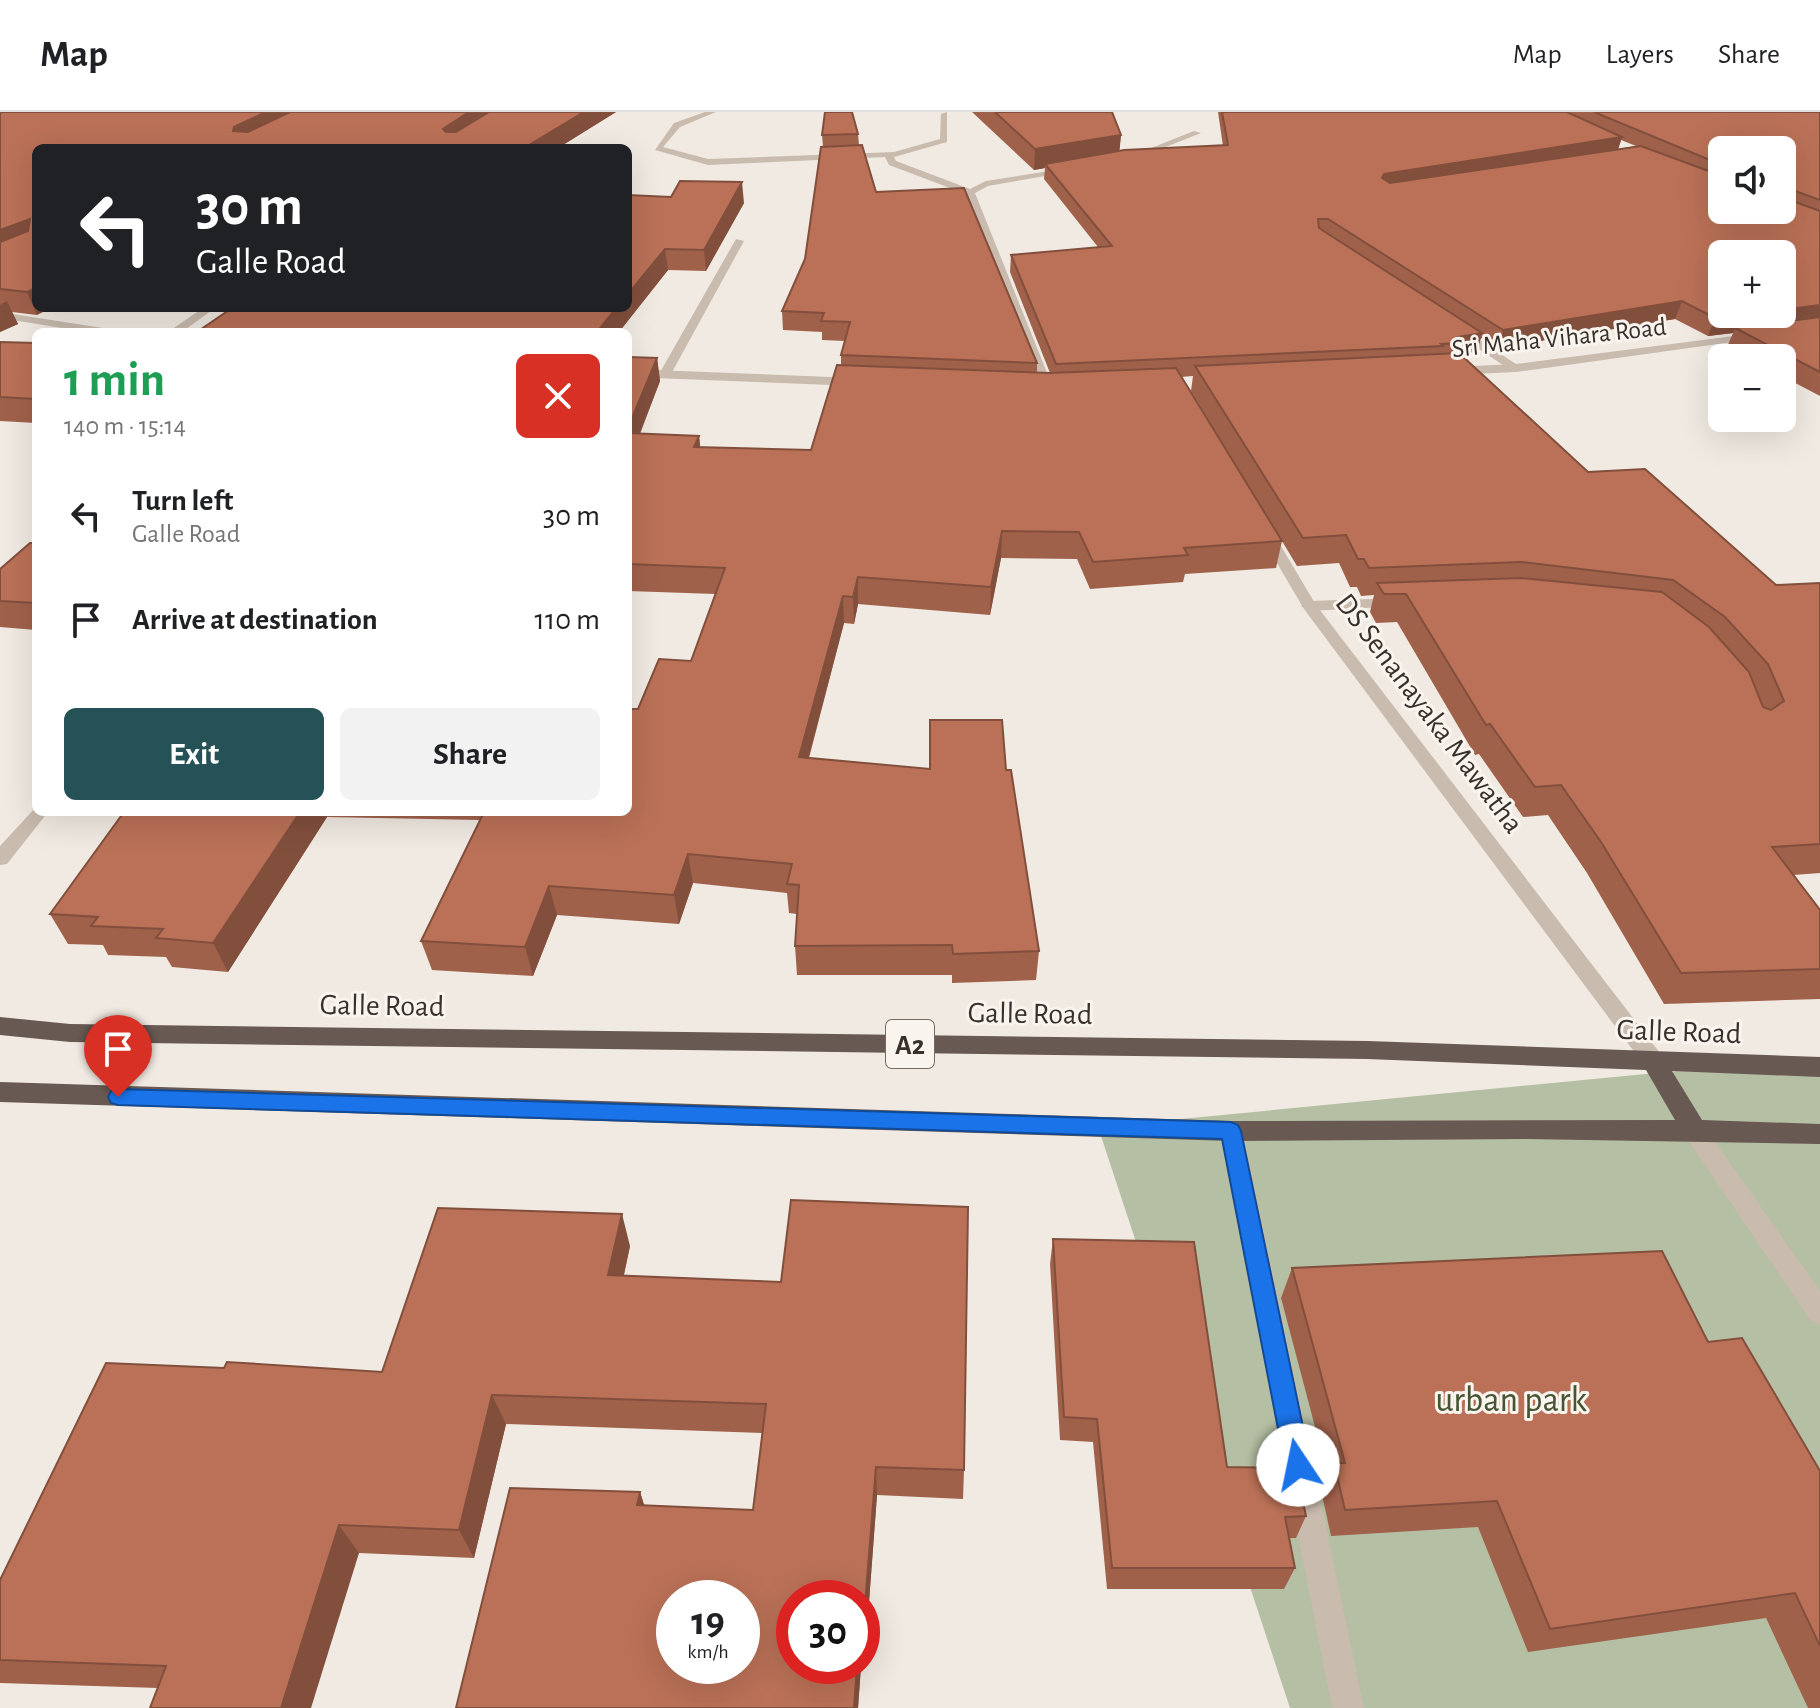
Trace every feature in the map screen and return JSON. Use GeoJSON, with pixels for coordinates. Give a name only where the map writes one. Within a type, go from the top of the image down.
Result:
{"type":"FeatureCollection","features":[{"type":"Feature","properties":{"kind":"highway","name":"Galle Road"},"geometry":{"type":"LineString","coordinates":[[0,1026],[70,1033],[1367,1050],[1820,1067]]}},
{"type":"Feature","properties":{"kind":"highway"},"geometry":{"type":"LineString","coordinates":[[1655,1063],[1694,1130]]}},
{"type":"Feature","properties":{"kind":"highway"},"geometry":{"type":"LineString","coordinates":[[0,1092],[1231,1131],[1390,1127],[1820,1134]]}},
{"type":"Feature","properties":{"kind":"street"},"geometry":{"type":"LineString","coordinates":[[712,112],[677,125],[658,148],[708,162],[892,154],[944,140],[945,114]]}},
{"type":"Feature","properties":{"kind":"street"},"geometry":{"type":"LineString","coordinates":[[1125,160],[1197,133]]}},
{"type":"Feature","properties":{"kind":"street"},"geometry":{"type":"LineString","coordinates":[[892,154],[889,156],[892,163],[970,192],[986,184],[1079,168]]}},
{"type":"Feature","properties":{"kind":"street"},"geometry":{"type":"LineString","coordinates":[[970,192],[1048,390]]}},
{"type":"Feature","properties":{"kind":"street"},"geometry":{"type":"LineString","coordinates":[[665,374],[739,241]]}},
{"type":"Feature","properties":{"kind":"street"},"geometry":{"type":"LineString","coordinates":[[180,328],[204,312]]}},
{"type":"Feature","properties":{"kind":"street"},"geometry":{"type":"LineString","coordinates":[[0,315],[83,328]]}},
{"type":"Feature","properties":{"kind":"street"},"geometry":{"type":"LineString","coordinates":[[1450,325],[1516,368]]}},
{"type":"Feature","properties":{"kind":"street","name":"Sri Maha Vihara Road"},"geometry":{"type":"LineString","coordinates":[[1439,372],[1516,368],[1769,335]]}},
{"type":"Feature","properties":{"kind":"street"},"geometry":{"type":"LineString","coordinates":[[632,373],[874,383]]}},
{"type":"Feature","properties":{"kind":"street"},"geometry":{"type":"LineString","coordinates":[[1032,389],[1062,390]]}},
{"type":"Feature","properties":{"kind":"street","name":"DS Senanayaka Mawatha"},"geometry":{"type":"LineString","coordinates":[[1255,515],[1309,606],[1655,1063]]}},
{"type":"Feature","properties":{"kind":"street"},"geometry":{"type":"LineString","coordinates":[[1309,606],[1418,602]]}},
{"type":"Feature","properties":{"kind":"street"},"geometry":{"type":"LineString","coordinates":[[0,859],[36,816]]}},
{"type":"Feature","properties":{"kind":"street"},"geometry":{"type":"LineString","coordinates":[[1694,1130],[1820,1313]]}},
{"type":"Feature","properties":{"kind":"street"},"geometry":{"type":"LineString","coordinates":[[1231,1131],[1348,1708]]}},
{"type":"Feature","properties":{"kind":"green space","name":"urban park"},"geometry":{"type":"Polygon","coordinates":[[[1820,1057],[1820,1708],[1290,1708],[1098,1127],[1820,1057]]]}},
{"type":"Feature","properties":{"kind":"building"},"geometry":{"type":"Polygon","coordinates":[[[0,112],[266,112],[234,127],[233,131],[248,132],[290,112],[469,112],[443,129],[456,132],[489,112],[584,112],[531,144],[32,144],[32,290],[0,289],[0,242],[28,231],[30,219],[0,230],[0,112]]]}},
{"type":"Feature","properties":{"kind":"building"},"geometry":{"type":"Polygon","coordinates":[[[825,112],[852,112],[858,134],[822,135],[825,112]]]}},
{"type":"Feature","properties":{"kind":"building"},"geometry":{"type":"Polygon","coordinates":[[[995,112],[1112,112],[1121,135],[1035,149],[995,112]]]}},
{"type":"Feature","properties":{"kind":"building"},"geometry":{"type":"Polygon","coordinates":[[[1222,112],[1567,112],[1622,137],[1384,174],[1382,178],[1390,183],[1641,146],[1708,171],[1708,224],[1796,224],[1796,202],[1820,211],[1820,305],[1796,308],[1796,240],[1708,240],[1708,314],[1682,301],[1503,330],[1328,219],[1318,219],[1319,228],[1482,333],[1458,337],[1464,343],[1441,344],[1443,346],[1056,364],[1011,255],[1112,246],[1045,164],[1124,150],[1228,145],[1222,112]]]}},
{"type":"Feature","properties":{"kind":"building"},"geometry":{"type":"Polygon","coordinates":[[[1594,112],[1820,112],[1820,200],[1796,191],[1796,136],[1708,136],[1708,159],[1594,112]]]}},
{"type":"Feature","properties":{"kind":"building"},"geometry":{"type":"Polygon","coordinates":[[[862,145],[876,192],[964,188],[1037,363],[841,355],[850,322],[821,321],[824,313],[782,311],[805,259],[821,147],[862,145]]]}},
{"type":"Feature","properties":{"kind":"building"},"geometry":{"type":"Polygon","coordinates":[[[680,181],[742,182],[704,250],[665,249],[632,289],[632,195],[671,197],[680,181]]]}},
{"type":"Feature","properties":{"kind":"building"},"geometry":{"type":"Polygon","coordinates":[[[226,312],[613,312],[600,328],[203,328],[226,312]]]}},
{"type":"Feature","properties":{"kind":"building"},"geometry":{"type":"Polygon","coordinates":[[[1820,317],[1820,372],[1796,360],[1796,344],[1766,344],[1735,328],[1796,328],[1796,320],[1820,317]]]}},
{"type":"Feature","properties":{"kind":"building"},"geometry":{"type":"Polygon","coordinates":[[[0,342],[32,343],[32,399],[0,397],[0,342]]]}},
{"type":"Feature","properties":{"kind":"building"},"geometry":{"type":"Polygon","coordinates":[[[1459,353],[1588,472],[1645,469],[1776,585],[1820,583],[1820,844],[1772,847],[1820,910],[1820,969],[1681,973],[1601,842],[1561,785],[1535,787],[1490,724],[1486,725],[1406,594],[1384,594],[1377,583],[1521,578],[1662,592],[1709,627],[1749,672],[1763,707],[1771,710],[1784,701],[1768,664],[1725,617],[1673,580],[1521,562],[1369,568],[1364,559],[1358,559],[1346,535],[1303,538],[1195,366],[1459,353]]]}},
{"type":"Feature","properties":{"kind":"building"},"geometry":{"type":"Polygon","coordinates":[[[632,357],[657,358],[632,418],[632,357]]]}},
{"type":"Feature","properties":{"kind":"building"},"geometry":{"type":"Polygon","coordinates":[[[837,365],[1050,373],[1176,368],[1282,541],[1184,548],[1188,555],[1093,562],[1079,532],[1002,531],[991,587],[858,577],[853,597],[843,596],[799,757],[930,769],[930,720],[1002,720],[1006,770],[1011,770],[1039,951],[953,954],[952,945],[795,946],[799,885],[787,884],[792,864],[688,854],[674,895],[549,886],[525,947],[421,941],[482,816],[632,816],[632,709],[638,709],[659,659],[691,661],[725,568],[632,564],[632,433],[699,436],[694,447],[811,450],[837,365]]]}},
{"type":"Feature","properties":{"kind":"building"},"geometry":{"type":"Polygon","coordinates":[[[32,543],[32,603],[0,601],[0,569],[32,543]]]}},
{"type":"Feature","properties":{"kind":"building"},"geometry":{"type":"Polygon","coordinates":[[[121,816],[297,816],[213,943],[156,938],[163,929],[91,926],[98,917],[50,914],[121,816]]]}},
{"type":"Feature","properties":{"kind":"building"},"geometry":{"type":"Polygon","coordinates":[[[791,1200],[968,1207],[964,1470],[876,1467],[867,1580],[776,1580],[776,1684],[856,1684],[854,1708],[456,1708],[510,1488],[640,1492],[637,1505],[753,1510],[766,1404],[492,1395],[459,1530],[339,1525],[281,1708],[150,1708],[166,1666],[0,1660],[0,1580],[106,1363],[224,1368],[227,1362],[382,1372],[438,1208],[622,1214],[608,1275],[781,1282],[791,1200]]]}},
{"type":"Feature","properties":{"kind":"building"},"geometry":{"type":"Polygon","coordinates":[[[1053,1239],[1194,1242],[1227,1467],[1296,1468],[1306,1516],[1285,1517],[1295,1568],[1112,1568],[1097,1419],[1064,1417],[1053,1239]]]}},
{"type":"Feature","properties":{"kind":"building"},"geometry":{"type":"Polygon","coordinates":[[[1662,1251],[1708,1342],[1742,1338],[1820,1471],[1820,1646],[1795,1593],[1550,1629],[1497,1501],[1345,1510],[1334,1463],[1345,1463],[1292,1268],[1662,1251]]]}},
{"type":"Feature","properties":{"kind":"route"},"geometry":{"type":"LineString","coordinates":[[118,1097],[1231,1131],[1298,1465]]}}]}
